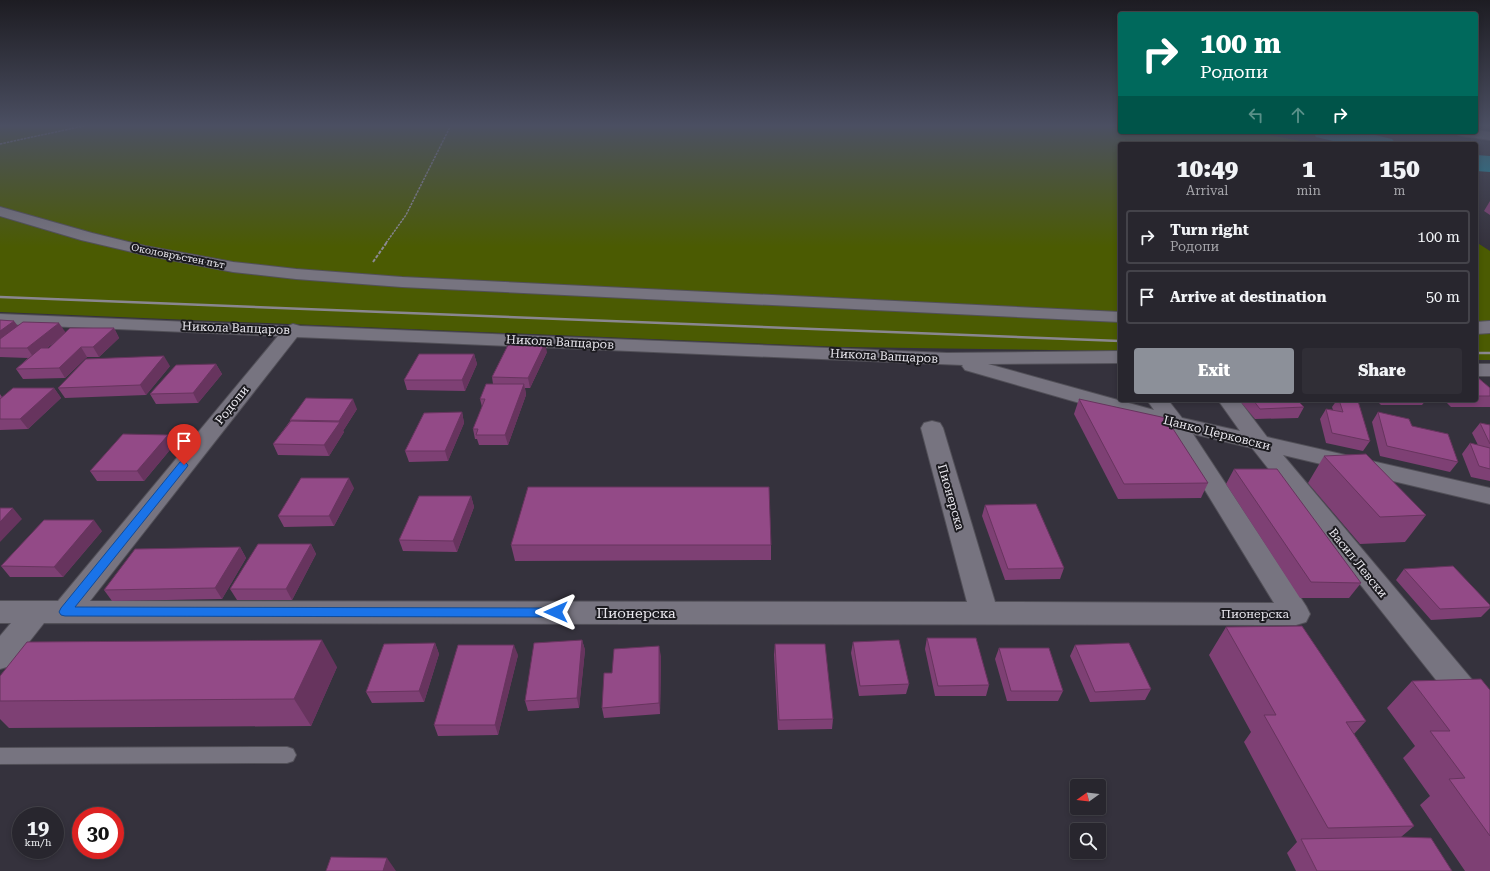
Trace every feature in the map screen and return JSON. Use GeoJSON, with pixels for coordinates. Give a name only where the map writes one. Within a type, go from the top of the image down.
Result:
{"type":"FeatureCollection","features":[{"type":"Feature","properties":{"kind":"street","name":"Околовръстен път"},"geometry":{"type":"LineString","coordinates":[[0,211],[39,224],[98,240],[165,255],[233,267],[310,276],[360,279]]}},
{"type":"Feature","properties":{"kind":"street"},"geometry":{"type":"LineString","coordinates":[[360,279],[1118,317]]}},
{"type":"Feature","properties":{"kind":"street","name":"Никола Вапцаров"},"geometry":{"type":"LineString","coordinates":[[0,318],[947,359],[1118,357]]}},
{"type":"Feature","properties":{"kind":"street"},"geometry":{"type":"LineString","coordinates":[[1478,328],[1490,327]]}},
{"type":"Feature","properties":{"kind":"street","name":"Родопи"},"geometry":{"type":"LineString","coordinates":[[65,612],[293,330]]}},
{"type":"Feature","properties":{"kind":"street","name":"Цанко Церковски"},"geometry":{"type":"LineString","coordinates":[[947,359],[1175,423],[1490,496]]}},
{"type":"Feature","properties":{"kind":"street"},"geometry":{"type":"LineString","coordinates":[[1478,370],[1490,370]]}},
{"type":"Feature","properties":{"kind":"street","name":"Пионерска"},"geometry":{"type":"LineString","coordinates":[[0,612],[1296,614],[1175,423],[1159,402]]}},
{"type":"Feature","properties":{"kind":"street","name":"Васил Левски"},"geometry":{"type":"LineString","coordinates":[[1229,402],[1260,443],[1490,724]]}},
{"type":"Feature","properties":{"kind":"street","name":"Пионерска"},"geometry":{"type":"LineString","coordinates":[[932,428],[984,613]]}},
{"type":"Feature","properties":{"kind":"street"},"geometry":{"type":"LineString","coordinates":[[0,657],[37,612]]}},
{"type":"Feature","properties":{"kind":"lane"},"geometry":{"type":"LineString","coordinates":[[0,756],[287,755]]}},
{"type":"Feature","properties":{"kind":"path"},"geometry":{"type":"LineString","coordinates":[[360,279],[406,215],[431,166]]}},
{"type":"Feature","properties":{"kind":"green space"},"geometry":{"type":"Polygon","coordinates":[[[0,166],[1118,166],[1118,351],[843,347],[0,312],[0,166]]]}},
{"type":"Feature","properties":{"kind":"green space"},"geometry":{"type":"Polygon","coordinates":[[[1478,243],[1490,251],[1490,360],[1478,360],[1478,243]]]}},
{"type":"Feature","properties":{"kind":"building"},"geometry":{"type":"Polygon","coordinates":[[[0,320],[14,321],[0,331],[0,320]]]}},
{"type":"Feature","properties":{"kind":"building"},"geometry":{"type":"Polygon","coordinates":[[[23,322],[59,323],[27,348],[0,348],[0,339],[23,322]]]}},
{"type":"Feature","properties":{"kind":"building"},"geometry":{"type":"Polygon","coordinates":[[[70,328],[114,328],[93,347],[81,347],[59,368],[16,369],[41,348],[49,348],[70,328]]]}},
{"type":"Feature","properties":{"kind":"building"},"geometry":{"type":"Polygon","coordinates":[[[510,341],[545,343],[528,378],[492,377],[510,341]]]}},
{"type":"Feature","properties":{"kind":"building"},"geometry":{"type":"Polygon","coordinates":[[[419,354],[474,354],[462,380],[404,380],[419,354]]]}},
{"type":"Feature","properties":{"kind":"building"},"geometry":{"type":"Polygon","coordinates":[[[164,356],[140,385],[58,388],[86,359],[164,356]]]}},
{"type":"Feature","properties":{"kind":"building"},"geometry":{"type":"Polygon","coordinates":[[[216,364],[193,393],[150,394],[176,365],[216,364]]]}},
{"type":"Feature","properties":{"kind":"building"},"geometry":{"type":"Polygon","coordinates":[[[1478,378],[1490,388],[1490,396],[1478,396],[1478,378]]]}},
{"type":"Feature","properties":{"kind":"building"},"geometry":{"type":"Polygon","coordinates":[[[486,384],[524,384],[505,435],[476,435],[478,429],[473,429],[485,399],[480,399],[486,384]]]}},
{"type":"Feature","properties":{"kind":"building"},"geometry":{"type":"Polygon","coordinates":[[[13,388],[54,388],[20,419],[0,419],[0,399],[13,388]]]}},
{"type":"Feature","properties":{"kind":"building"},"geometry":{"type":"Polygon","coordinates":[[[306,398],[353,399],[339,421],[290,420],[306,398]]]}},
{"type":"Feature","properties":{"kind":"building"},"geometry":{"type":"Polygon","coordinates":[[[1079,399],[1166,418],[1208,483],[1124,484],[1079,399]]]}},
{"type":"Feature","properties":{"kind":"building"},"geometry":{"type":"Polygon","coordinates":[[[1255,402],[1299,402],[1304,407],[1260,409],[1255,402]]]}},
{"type":"Feature","properties":{"kind":"building"},"geometry":{"type":"Polygon","coordinates":[[[1340,402],[1358,402],[1370,441],[1332,433],[1326,409],[1343,412],[1340,402]]]}},
{"type":"Feature","properties":{"kind":"building"},"geometry":{"type":"Polygon","coordinates":[[[462,412],[445,451],[405,451],[424,413],[462,412]]]}},
{"type":"Feature","properties":{"kind":"building"},"geometry":{"type":"Polygon","coordinates":[[[1378,412],[1409,419],[1412,426],[1448,434],[1458,462],[1387,446],[1378,412]]]}},
{"type":"Feature","properties":{"kind":"building"},"geometry":{"type":"Polygon","coordinates":[[[291,421],[340,422],[324,445],[273,444],[291,421]]]}},
{"type":"Feature","properties":{"kind":"building"},"geometry":{"type":"Polygon","coordinates":[[[1480,423],[1490,425],[1490,444],[1480,423]]]}},
{"type":"Feature","properties":{"kind":"building"},"geometry":{"type":"Polygon","coordinates":[[[123,434],[168,435],[137,471],[90,471],[123,434]]]}},
{"type":"Feature","properties":{"kind":"building"},"geometry":{"type":"Polygon","coordinates":[[[1470,443],[1490,448],[1490,469],[1479,466],[1470,443]]]}},
{"type":"Feature","properties":{"kind":"building"},"geometry":{"type":"Polygon","coordinates":[[[1366,454],[1426,515],[1380,517],[1324,456],[1366,454]]]}},
{"type":"Feature","properties":{"kind":"building"},"geometry":{"type":"Polygon","coordinates":[[[1234,469],[1277,469],[1361,583],[1311,582],[1234,469]]]}},
{"type":"Feature","properties":{"kind":"building"},"geometry":{"type":"Polygon","coordinates":[[[301,478],[349,478],[329,516],[278,516],[301,478]]]}},
{"type":"Feature","properties":{"kind":"building"},"geometry":{"type":"Polygon","coordinates":[[[528,487],[769,487],[771,545],[511,545],[528,487]]]}},
{"type":"Feature","properties":{"kind":"building"},"geometry":{"type":"Polygon","coordinates":[[[419,496],[471,496],[453,541],[399,540],[419,496]]]}},
{"type":"Feature","properties":{"kind":"building"},"geometry":{"type":"Polygon","coordinates":[[[1036,504],[1064,568],[1008,569],[985,505],[1036,504]]]}},
{"type":"Feature","properties":{"kind":"building"},"geometry":{"type":"Polygon","coordinates":[[[0,508],[13,508],[0,522],[0,508]]]}},
{"type":"Feature","properties":{"kind":"building"},"geometry":{"type":"Polygon","coordinates":[[[44,520],[94,520],[54,567],[1,566],[44,520]]]}},
{"type":"Feature","properties":{"kind":"building"},"geometry":{"type":"Polygon","coordinates":[[[258,544],[311,544],[286,589],[230,589],[258,544]]]}},
{"type":"Feature","properties":{"kind":"building"},"geometry":{"type":"Polygon","coordinates":[[[240,547],[215,588],[104,590],[135,549],[240,547]]]}},
{"type":"Feature","properties":{"kind":"building"},"geometry":{"type":"Polygon","coordinates":[[[1453,566],[1490,605],[1490,607],[1440,609],[1404,569],[1453,566]]]}},
{"type":"Feature","properties":{"kind":"building"},"geometry":{"type":"Polygon","coordinates":[[[1302,626],[1366,721],[1346,722],[1414,826],[1328,828],[1264,715],[1276,715],[1226,627],[1302,626]]]}},
{"type":"Feature","properties":{"kind":"building"},"geometry":{"type":"Polygon","coordinates":[[[927,638],[976,638],[989,685],[938,686],[927,638]]]}},
{"type":"Feature","properties":{"kind":"building"},"geometry":{"type":"Polygon","coordinates":[[[322,640],[294,699],[0,701],[0,676],[27,642],[322,640]]]}},
{"type":"Feature","properties":{"kind":"building"},"geometry":{"type":"Polygon","coordinates":[[[582,640],[577,698],[525,701],[534,643],[582,640]]]}},
{"type":"Feature","properties":{"kind":"building"},"geometry":{"type":"Polygon","coordinates":[[[899,640],[909,684],[860,686],[853,642],[899,640]]]}},
{"type":"Feature","properties":{"kind":"building"},"geometry":{"type":"Polygon","coordinates":[[[435,643],[419,691],[366,692],[384,644],[435,643]]]}},
{"type":"Feature","properties":{"kind":"building"},"geometry":{"type":"Polygon","coordinates":[[[1129,643],[1151,689],[1095,692],[1075,645],[1129,643]]]}},
{"type":"Feature","properties":{"kind":"building"},"geometry":{"type":"Polygon","coordinates":[[[775,644],[825,644],[833,719],[779,720],[775,644]]]}},
{"type":"Feature","properties":{"kind":"building"},"geometry":{"type":"Polygon","coordinates":[[[458,645],[514,645],[495,725],[434,725],[458,645]]]}},
{"type":"Feature","properties":{"kind":"building"},"geometry":{"type":"Polygon","coordinates":[[[659,646],[659,703],[602,708],[604,673],[612,673],[614,649],[659,646]]]}},
{"type":"Feature","properties":{"kind":"building"},"geometry":{"type":"Polygon","coordinates":[[[999,648],[1049,648],[1063,691],[1011,691],[999,648]]]}},
{"type":"Feature","properties":{"kind":"building"},"geometry":{"type":"Polygon","coordinates":[[[1481,679],[1490,690],[1490,836],[1449,779],[1465,778],[1430,731],[1450,731],[1412,681],[1481,679]]]}},
{"type":"Feature","properties":{"kind":"building"},"geometry":{"type":"Polygon","coordinates":[[[1401,837],[1431,838],[1452,871],[1317,871],[1301,839],[1401,837]]]}},
{"type":"Feature","properties":{"kind":"building"},"geometry":{"type":"Polygon","coordinates":[[[331,857],[387,858],[383,871],[326,871],[331,857]]]}},
{"type":"Feature","properties":{"kind":"railway"},"geometry":{"type":"LineString","coordinates":[[0,297],[1118,341]]}},
{"type":"Feature","properties":{"kind":"railway"},"geometry":{"type":"LineString","coordinates":[[1478,353],[1490,353]]}},
{"type":"Feature","properties":{"kind":"route"},"geometry":{"type":"LineString","coordinates":[[184,465],[65,612],[556,612]]}}]}
